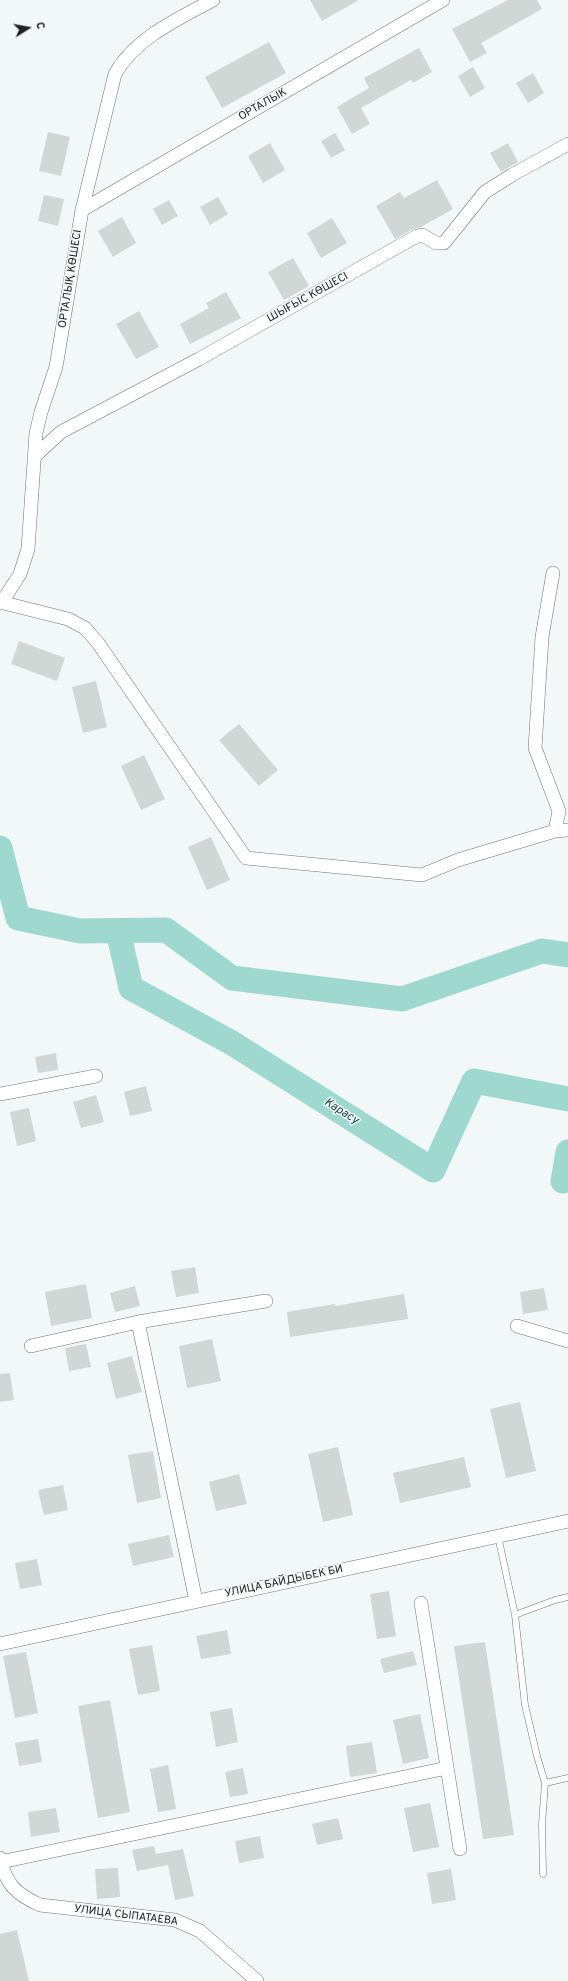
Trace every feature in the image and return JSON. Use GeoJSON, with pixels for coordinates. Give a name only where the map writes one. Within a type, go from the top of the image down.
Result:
{"type":"FeatureCollection","features":[{"type":"Feature","properties":{"kind":"street","name":"ОРТАЛЫҚ КӨШЕСІ"},"geometry":{"type":"LineString","coordinates":[[1,602],[20,574],[28,549],[36,455],[36,433],[41,412],[56,367],[63,336],[82,210],[116,74],[121,64],[141,44],[174,22],[213,0]]}},
{"type":"Feature","properties":{"kind":"street","name":"ОРТАЛЫК"},"geometry":{"type":"LineString","coordinates":[[82,210],[443,0]]}},
{"type":"Feature","properties":{"kind":"street","name":"ШЫҒЫС КӨШЕСІ"},"geometry":{"type":"LineString","coordinates":[[36,455],[61,432],[199,359],[417,236],[422,235],[436,243],[444,243],[486,192],[512,175],[568,144]]}},
{"type":"Feature","properties":{"kind":"street"},"geometry":{"type":"LineString","coordinates":[[1,602],[68,619],[85,628],[98,643],[246,858],[422,875],[458,860],[562,831],[559,811],[536,748],[542,637],[553,573]]}},
{"type":"Feature","properties":{"kind":"street"},"geometry":{"type":"LineString","coordinates":[[0,1094],[96,1076]]}},
{"type":"Feature","properties":{"kind":"street"},"geometry":{"type":"LineString","coordinates":[[30,1346],[138,1322],[266,1301]]}},
{"type":"Feature","properties":{"kind":"street"},"geometry":{"type":"LineString","coordinates":[[138,1322],[196,1601]]}},
{"type":"Feature","properties":{"kind":"street"},"geometry":{"type":"LineString","coordinates":[[517,1326],[568,1341]]}},
{"type":"Feature","properties":{"kind":"street","name":"УЛИЦА БАЙДЫБЕК БИ"},"geometry":{"type":"LineString","coordinates":[[0,1644],[568,1521]]}},
{"type":"Feature","properties":{"kind":"street"},"geometry":{"type":"LineString","coordinates":[[421,1603],[460,1849]]}},
{"type":"Feature","properties":{"kind":"street"},"geometry":{"type":"LineString","coordinates":[[0,1860],[447,1768]]}},
{"type":"Feature","properties":{"kind":"street","name":"УЛИЦА СЫПАТАЕВА"},"geometry":{"type":"LineString","coordinates":[[0,1860],[8,1881],[21,1896],[40,1905],[175,1920],[200,1931],[257,1981]]}},
{"type":"Feature","properties":{"kind":"lane"},"geometry":{"type":"LineString","coordinates":[[498,1536],[515,1615],[525,1705],[536,1756],[545,1783],[542,1824],[544,1874]]}},
{"type":"Feature","properties":{"kind":"lane"},"geometry":{"type":"LineString","coordinates":[[515,1615],[555,1600],[568,1597]]}},
{"type":"Feature","properties":{"kind":"lane"},"geometry":{"type":"LineString","coordinates":[[545,1783],[568,1778]]}},
{"type":"Feature","properties":{"kind":"building"},"geometry":{"type":"Polygon","coordinates":[[[310,0],[359,0],[322,21],[310,0]]]}},
{"type":"Feature","properties":{"kind":"building"},"geometry":{"type":"Polygon","coordinates":[[[508,0],[537,0],[542,9],[481,43],[487,53],[470,62],[452,29],[508,0]]]}},
{"type":"Feature","properties":{"kind":"building"},"geometry":{"type":"Polygon","coordinates":[[[269,42],[286,73],[222,108],[205,77],[269,42]]]}},
{"type":"Feature","properties":{"kind":"building"},"geometry":{"type":"Polygon","coordinates":[[[419,48],[432,72],[413,83],[411,80],[361,108],[370,124],[352,134],[337,107],[369,88],[364,78],[419,48]]]}},
{"type":"Feature","properties":{"kind":"building"},"geometry":{"type":"Polygon","coordinates":[[[473,67],[485,88],[470,97],[458,76],[473,67]]]}},
{"type":"Feature","properties":{"kind":"building"},"geometry":{"type":"Polygon","coordinates":[[[533,73],[544,93],[528,103],[516,83],[533,73]]]}},
{"type":"Feature","properties":{"kind":"building"},"geometry":{"type":"Polygon","coordinates":[[[48,132],[70,137],[61,176],[39,171],[48,132]]]}},
{"type":"Feature","properties":{"kind":"building"},"geometry":{"type":"Polygon","coordinates":[[[335,133],[345,150],[331,158],[321,141],[335,133]]]}},
{"type":"Feature","properties":{"kind":"building"},"geometry":{"type":"Polygon","coordinates":[[[270,143],[285,170],[263,183],[248,156],[270,143]]]}},
{"type":"Feature","properties":{"kind":"building"},"geometry":{"type":"Polygon","coordinates":[[[508,143],[518,162],[501,172],[490,153],[508,143]]]}},
{"type":"Feature","properties":{"kind":"building"},"geometry":{"type":"Polygon","coordinates":[[[437,180],[453,209],[421,227],[413,229],[395,239],[376,206],[400,192],[404,198],[437,180]]]}},
{"type":"Feature","properties":{"kind":"building"},"geometry":{"type":"Polygon","coordinates":[[[44,195],[64,199],[58,226],[38,221],[44,195]]]}},
{"type":"Feature","properties":{"kind":"building"},"geometry":{"type":"Polygon","coordinates":[[[218,197],[228,214],[210,225],[200,207],[218,197]]]}},
{"type":"Feature","properties":{"kind":"building"},"geometry":{"type":"Polygon","coordinates":[[[169,200],[178,216],[162,225],[153,209],[169,200]]]}},
{"type":"Feature","properties":{"kind":"building"},"geometry":{"type":"Polygon","coordinates":[[[122,217],[136,243],[113,257],[98,231],[122,217]]]}},
{"type":"Feature","properties":{"kind":"building"},"geometry":{"type":"Polygon","coordinates":[[[332,218],[347,243],[321,258],[307,233],[332,218]]]}},
{"type":"Feature","properties":{"kind":"building"},"geometry":{"type":"Polygon","coordinates":[[[293,258],[309,286],[284,300],[268,272],[293,258]]]}},
{"type":"Feature","properties":{"kind":"building"},"geometry":{"type":"Polygon","coordinates":[[[226,292],[241,318],[190,344],[180,324],[209,308],[206,303],[226,292]]]}},
{"type":"Feature","properties":{"kind":"building"},"geometry":{"type":"Polygon","coordinates":[[[139,311],[159,347],[136,359],[116,324],[139,311]]]}},
{"type":"Feature","properties":{"kind":"building"},"geometry":{"type":"Polygon","coordinates":[[[19,641],[65,658],[57,681],[11,664],[19,641]]]}},
{"type":"Feature","properties":{"kind":"building"},"geometry":{"type":"Polygon","coordinates":[[[96,681],[107,727],[83,733],[72,687],[96,681]]]}},
{"type":"Feature","properties":{"kind":"building"},"geometry":{"type":"Polygon","coordinates":[[[239,724],[278,770],[259,786],[219,740],[239,724]]]}},
{"type":"Feature","properties":{"kind":"building"},"geometry":{"type":"Polygon","coordinates":[[[144,755],[165,799],[141,810],[121,766],[144,755]]]}},
{"type":"Feature","properties":{"kind":"building"},"geometry":{"type":"Polygon","coordinates":[[[211,837],[230,880],[207,890],[188,847],[211,837]]]}},
{"type":"Feature","properties":{"kind":"building"},"geometry":{"type":"Polygon","coordinates":[[[56,1053],[58,1070],[38,1073],[35,1057],[56,1053]]]}},
{"type":"Feature","properties":{"kind":"building"},"geometry":{"type":"Polygon","coordinates":[[[146,1086],[152,1111],[130,1116],[124,1092],[146,1086]]]}},
{"type":"Feature","properties":{"kind":"building"},"geometry":{"type":"Polygon","coordinates":[[[96,1095],[104,1122],[81,1128],[73,1102],[96,1095]]]}},
{"type":"Feature","properties":{"kind":"building"},"geometry":{"type":"Polygon","coordinates":[[[29,1108],[36,1141],[17,1146],[10,1112],[29,1108]]]}},
{"type":"Feature","properties":{"kind":"building"},"geometry":{"type":"Polygon","coordinates":[[[195,1267],[199,1293],[176,1297],[171,1271],[195,1267]]]}},
{"type":"Feature","properties":{"kind":"building"},"geometry":{"type":"Polygon","coordinates":[[[86,1284],[92,1318],[51,1326],[45,1292],[86,1284]]]}},
{"type":"Feature","properties":{"kind":"building"},"geometry":{"type":"Polygon","coordinates":[[[135,1286],[140,1306],[115,1312],[110,1293],[135,1286]]]}},
{"type":"Feature","properties":{"kind":"building"},"geometry":{"type":"Polygon","coordinates":[[[544,1288],[548,1310],[523,1314],[520,1292],[544,1288]]]}},
{"type":"Feature","properties":{"kind":"building"},"geometry":{"type":"Polygon","coordinates":[[[404,1294],[408,1319],[290,1337],[287,1312],[335,1304],[335,1306],[404,1294]]]}},
{"type":"Feature","properties":{"kind":"building"},"geometry":{"type":"Polygon","coordinates":[[[212,1339],[221,1381],[187,1388],[179,1346],[212,1339]]]}},
{"type":"Feature","properties":{"kind":"building"},"geometry":{"type":"Polygon","coordinates":[[[86,1344],[91,1367],[69,1371],[65,1348],[86,1344]]]}},
{"type":"Feature","properties":{"kind":"building"},"geometry":{"type":"Polygon","coordinates":[[[132,1356],[142,1392],[116,1399],[107,1363],[132,1356]]]}},
{"type":"Feature","properties":{"kind":"building"},"geometry":{"type":"Polygon","coordinates":[[[10,1373],[14,1400],[0,1402],[0,1374],[10,1373]]]}},
{"type":"Feature","properties":{"kind":"building"},"geometry":{"type":"Polygon","coordinates":[[[520,1402],[536,1471],[506,1478],[490,1409],[520,1402]]]}},
{"type":"Feature","properties":{"kind":"building"},"geometry":{"type":"Polygon","coordinates":[[[338,1447],[353,1515],[323,1522],[308,1454],[338,1447]]]}},
{"type":"Feature","properties":{"kind":"building"},"geometry":{"type":"Polygon","coordinates":[[[153,1451],[161,1498],[137,1503],[128,1455],[153,1451]]]}},
{"type":"Feature","properties":{"kind":"building"},"geometry":{"type":"Polygon","coordinates":[[[464,1457],[471,1487],[400,1503],[393,1473],[464,1457]]]}},
{"type":"Feature","properties":{"kind":"building"},"geometry":{"type":"Polygon","coordinates":[[[239,1474],[247,1504],[216,1511],[209,1482],[239,1474]]]}},
{"type":"Feature","properties":{"kind":"building"},"geometry":{"type":"Polygon","coordinates":[[[63,1485],[68,1510],[44,1515],[38,1490],[63,1485]]]}},
{"type":"Feature","properties":{"kind":"building"},"geometry":{"type":"Polygon","coordinates":[[[169,1535],[174,1557],[133,1566],[128,1544],[169,1535]]]}},
{"type":"Feature","properties":{"kind":"building"},"geometry":{"type":"Polygon","coordinates":[[[37,1559],[42,1585],[20,1589],[15,1563],[37,1559]]]}},
{"type":"Feature","properties":{"kind":"building"},"geometry":{"type":"Polygon","coordinates":[[[389,1591],[396,1636],[377,1639],[370,1594],[389,1591]]]}},
{"type":"Feature","properties":{"kind":"building"},"geometry":{"type":"Polygon","coordinates":[[[227,1630],[231,1654],[201,1659],[196,1636],[227,1630]]]}},
{"type":"Feature","properties":{"kind":"building"},"geometry":{"type":"Polygon","coordinates":[[[485,1642],[514,1835],[483,1839],[454,1646],[485,1642]]]}},
{"type":"Feature","properties":{"kind":"building"},"geometry":{"type":"Polygon","coordinates":[[[152,1645],[160,1691],[138,1695],[129,1649],[152,1645]]]}},
{"type":"Feature","properties":{"kind":"building"},"geometry":{"type":"Polygon","coordinates":[[[413,1651],[417,1665],[384,1673],[380,1659],[413,1651]]]}},
{"type":"Feature","properties":{"kind":"building"},"geometry":{"type":"Polygon","coordinates":[[[26,1652],[38,1713],[15,1718],[3,1656],[26,1652]]]}},
{"type":"Feature","properties":{"kind":"building"},"geometry":{"type":"Polygon","coordinates":[[[110,1700],[130,1812],[98,1818],[78,1706],[110,1700]]]}},
{"type":"Feature","properties":{"kind":"building"},"geometry":{"type":"Polygon","coordinates":[[[232,1708],[238,1742],[216,1747],[210,1712],[232,1708]]]}},
{"type":"Feature","properties":{"kind":"building"},"geometry":{"type":"Polygon","coordinates":[[[420,1714],[429,1758],[403,1764],[393,1720],[420,1714]]]}},
{"type":"Feature","properties":{"kind":"building"},"geometry":{"type":"Polygon","coordinates":[[[38,1739],[42,1762],[19,1766],[15,1743],[38,1739]]]}},
{"type":"Feature","properties":{"kind":"building"},"geometry":{"type":"Polygon","coordinates":[[[372,1742],[377,1773],[350,1777],[346,1746],[372,1742]]]}},
{"type":"Feature","properties":{"kind":"building"},"geometry":{"type":"Polygon","coordinates":[[[168,1765],[176,1809],[158,1812],[150,1769],[168,1765]]]}},
{"type":"Feature","properties":{"kind":"building"},"geometry":{"type":"Polygon","coordinates":[[[243,1768],[248,1794],[230,1797],[225,1772],[243,1768]]]}},
{"type":"Feature","properties":{"kind":"building"},"geometry":{"type":"Polygon","coordinates":[[[430,1803],[439,1847],[413,1852],[404,1808],[430,1803]]]}},
{"type":"Feature","properties":{"kind":"building"},"geometry":{"type":"Polygon","coordinates":[[[56,1808],[60,1832],[31,1837],[28,1812],[56,1808]]]}},
{"type":"Feature","properties":{"kind":"building"},"geometry":{"type":"Polygon","coordinates":[[[338,1818],[343,1839],[317,1845],[312,1824],[338,1818]]]}},
{"type":"Feature","properties":{"kind":"building"},"geometry":{"type":"Polygon","coordinates":[[[260,1836],[264,1858],[239,1863],[235,1841],[260,1836]]]}},
{"type":"Feature","properties":{"kind":"building"},"geometry":{"type":"Polygon","coordinates":[[[154,1846],[156,1854],[183,1849],[194,1896],[175,1900],[168,1865],[137,1871],[132,1850],[154,1846]]]}},
{"type":"Feature","properties":{"kind":"building"},"geometry":{"type":"Polygon","coordinates":[[[118,1868],[120,1897],[97,1899],[95,1869],[118,1868]]]}},
{"type":"Feature","properties":{"kind":"building"},"geometry":{"type":"Polygon","coordinates":[[[451,1869],[456,1900],[432,1904],[427,1873],[451,1869]]]}},
{"type":"Feature","properties":{"kind":"building"},"geometry":{"type":"Polygon","coordinates":[[[17,1930],[29,1981],[0,1981],[0,1934],[17,1930]]]}},
{"type":"Feature","properties":{"kind":"waterway"},"geometry":{"type":"LineString","coordinates":[[0,848],[18,918],[80,931],[166,930],[232,978],[402,999],[542,951],[568,955]]}},
{"type":"Feature","properties":{"kind":"waterway","name":"Карасу"},"geometry":{"type":"LineString","coordinates":[[118,931],[131,988],[232,1043],[433,1170],[474,1081],[568,1099]]}},
{"type":"Feature","properties":{"kind":"waterway","name":"Карасу"},"geometry":{"type":"LineString","coordinates":[[568,1152],[563,1181],[568,1180]]}}]}
